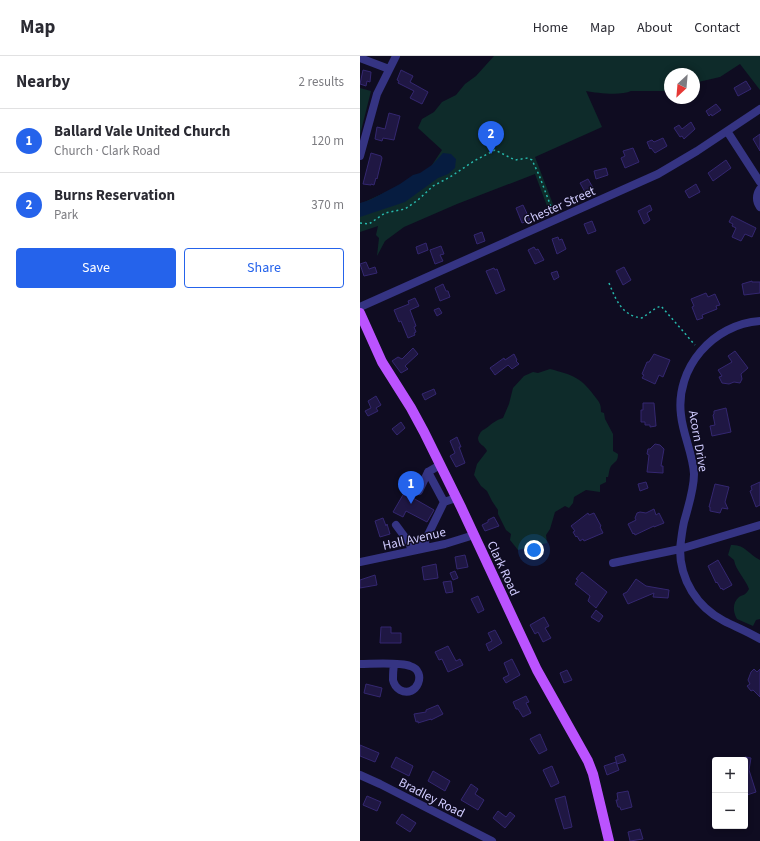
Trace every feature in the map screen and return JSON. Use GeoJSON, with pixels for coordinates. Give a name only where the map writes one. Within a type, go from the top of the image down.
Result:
{"type":"FeatureCollection","features":[{"type":"Feature","properties":{"kind":"main road","name":"Clark Road"},"geometry":{"type":"LineString","coordinates":[[360,313],[379,357],[411,408],[440,465],[537,670],[588,761],[593,774],[609,841]]}},
{"type":"Feature","properties":{"kind":"street"},"geometry":{"type":"LineString","coordinates":[[360,156],[377,94],[396,56]]}},
{"type":"Feature","properties":{"kind":"street"},"geometry":{"type":"LineString","coordinates":[[360,58],[389,69]]}},
{"type":"Feature","properties":{"kind":"street","name":"Chester Street"},"geometry":{"type":"LineString","coordinates":[[360,307],[658,174],[697,151],[760,109]]}},
{"type":"Feature","properties":{"kind":"street"},"geometry":{"type":"LineString","coordinates":[[728,130],[760,182]]}},
{"type":"Feature","properties":{"kind":"street"},"geometry":{"type":"LineString","coordinates":[[760,189],[757,194],[757,199],[760,207]]}},
{"type":"Feature","properties":{"kind":"street","name":"Acorn Drive"},"geometry":{"type":"LineString","coordinates":[[760,321],[748,323],[724,332],[714,338],[700,352],[687,374],[681,400],[681,415],[694,476],[680,549],[680,560],[687,583],[693,594],[712,613],[760,639]]}},
{"type":"Feature","properties":{"kind":"street"},"geometry":{"type":"LineString","coordinates":[[418,491],[428,472],[440,465]]}},
{"type":"Feature","properties":{"kind":"street"},"geometry":{"type":"LineString","coordinates":[[428,472],[444,502]]}},
{"type":"Feature","properties":{"kind":"street"},"geometry":{"type":"LineString","coordinates":[[426,545],[444,502],[456,498]]}},
{"type":"Feature","properties":{"kind":"street"},"geometry":{"type":"LineString","coordinates":[[396,525],[410,548]]}},
{"type":"Feature","properties":{"kind":"street"},"geometry":{"type":"LineString","coordinates":[[613,563],[680,549],[760,525]]}},
{"type":"Feature","properties":{"kind":"street","name":"Hall Avenue"},"geometry":{"type":"LineString","coordinates":[[360,562],[410,548],[474,535]]}},
{"type":"Feature","properties":{"kind":"street"},"geometry":{"type":"LineString","coordinates":[[360,664],[394,665]]}},
{"type":"Feature","properties":{"kind":"street","name":"Bradley Road"},"geometry":{"type":"LineString","coordinates":[[360,775],[492,841]]}},
{"type":"Feature","properties":{"kind":"path"},"geometry":{"type":"LineString","coordinates":[[360,223],[369,224],[384,213],[405,208],[418,200],[433,186],[495,150],[515,160],[528,158],[532,160],[539,174],[556,220]]}},
{"type":"Feature","properties":{"kind":"path"},"geometry":{"type":"LineString","coordinates":[[609,283],[616,299],[624,310],[633,317],[642,318],[661,306],[700,352]]}},
{"type":"Feature","properties":{"kind":"green space"},"geometry":{"type":"Polygon","coordinates":[[[494,56],[760,56],[760,90],[740,64],[720,77],[700,82],[700,68],[664,68],[664,91],[631,91],[627,93],[615,94],[586,91],[602,127],[535,157],[556,212],[550,214],[535,174],[457,204],[404,227],[385,241],[377,256],[379,238],[376,235],[378,226],[360,232],[360,204],[397,187],[430,168],[442,150],[418,128],[422,119],[434,112],[442,102],[456,95],[465,84],[476,76],[494,56]]]}},
{"type":"Feature","properties":{"kind":"green space"},"geometry":{"type":"Polygon","coordinates":[[[360,88],[371,91],[360,135],[360,88]]]}},
{"type":"Feature","properties":{"kind":"green space"},"geometry":{"type":"Polygon","coordinates":[[[550,369],[576,378],[591,391],[599,403],[601,412],[604,413],[605,419],[613,434],[613,451],[618,454],[618,457],[610,467],[608,477],[606,477],[606,482],[600,485],[600,492],[586,490],[574,497],[573,503],[569,508],[565,506],[555,512],[550,529],[546,535],[547,543],[518,550],[510,540],[511,534],[506,530],[498,514],[498,510],[487,491],[481,486],[474,475],[477,464],[487,451],[479,442],[478,438],[482,430],[503,418],[509,404],[513,388],[524,376],[533,372],[538,373],[550,369]]]}},
{"type":"Feature","properties":{"kind":"green space"},"geometry":{"type":"Polygon","coordinates":[[[731,545],[740,546],[760,560],[760,619],[756,620],[753,626],[737,619],[735,613],[735,602],[749,589],[734,560],[728,555],[731,545]]]}},
{"type":"Feature","properties":{"kind":"water"},"geometry":{"type":"Polygon","coordinates":[[[443,153],[451,154],[456,159],[455,168],[448,174],[438,178],[405,202],[360,217],[360,203],[370,200],[400,184],[413,175],[420,173],[432,165],[443,153]]]}},
{"type":"Feature","properties":{"kind":"building"},"geometry":{"type":"Polygon","coordinates":[[[363,70],[371,72],[370,82],[367,81],[366,86],[360,84],[363,70]]]}},
{"type":"Feature","properties":{"kind":"building"},"geometry":{"type":"Polygon","coordinates":[[[401,70],[413,76],[410,82],[428,92],[422,104],[410,98],[414,91],[398,83],[399,81],[397,80],[401,70]]]}},
{"type":"Feature","properties":{"kind":"building"},"geometry":{"type":"Polygon","coordinates":[[[746,81],[751,89],[738,96],[734,88],[746,81]]]}},
{"type":"Feature","properties":{"kind":"building"},"geometry":{"type":"Polygon","coordinates":[[[716,104],[721,110],[712,116],[711,114],[709,116],[706,111],[716,104]]]}},
{"type":"Feature","properties":{"kind":"building"},"geometry":{"type":"Polygon","coordinates":[[[389,113],[400,116],[394,140],[383,138],[382,141],[375,139],[377,127],[385,129],[389,113]]]}},
{"type":"Feature","properties":{"kind":"building"},"geometry":{"type":"Polygon","coordinates":[[[691,122],[695,129],[684,139],[682,136],[680,137],[674,128],[679,125],[682,129],[691,122]]]}},
{"type":"Feature","properties":{"kind":"building"},"geometry":{"type":"Polygon","coordinates":[[[760,134],[760,151],[753,139],[760,134]]]}},
{"type":"Feature","properties":{"kind":"building"},"geometry":{"type":"Polygon","coordinates":[[[663,138],[667,146],[655,153],[651,148],[650,149],[647,142],[652,140],[654,142],[663,138]]]}},
{"type":"Feature","properties":{"kind":"building"},"geometry":{"type":"Polygon","coordinates":[[[633,148],[639,162],[625,168],[621,158],[625,156],[623,151],[633,148]]]}},
{"type":"Feature","properties":{"kind":"building"},"geometry":{"type":"Polygon","coordinates":[[[371,153],[381,156],[382,158],[374,185],[363,184],[371,153]]]}},
{"type":"Feature","properties":{"kind":"building"},"geometry":{"type":"Polygon","coordinates":[[[726,160],[731,168],[713,181],[708,173],[726,160]]]}},
{"type":"Feature","properties":{"kind":"building"},"geometry":{"type":"Polygon","coordinates":[[[606,168],[608,175],[596,179],[594,171],[606,168]]]}},
{"type":"Feature","properties":{"kind":"building"},"geometry":{"type":"Polygon","coordinates":[[[588,179],[593,188],[585,192],[580,183],[588,179]]]}},
{"type":"Feature","properties":{"kind":"building"},"geometry":{"type":"Polygon","coordinates":[[[696,184],[700,192],[689,198],[685,191],[696,184]]]}},
{"type":"Feature","properties":{"kind":"building"},"geometry":{"type":"Polygon","coordinates":[[[523,205],[530,220],[522,223],[516,208],[523,205]]]}},
{"type":"Feature","properties":{"kind":"building"},"geometry":{"type":"Polygon","coordinates":[[[650,205],[652,210],[647,213],[650,220],[644,224],[638,211],[650,205]]]}},
{"type":"Feature","properties":{"kind":"building"},"geometry":{"type":"Polygon","coordinates":[[[732,216],[756,228],[752,237],[745,234],[741,241],[732,237],[736,228],[729,222],[732,216]]]}},
{"type":"Feature","properties":{"kind":"building"},"geometry":{"type":"Polygon","coordinates":[[[592,221],[596,231],[588,234],[584,224],[592,221]]]}},
{"type":"Feature","properties":{"kind":"building"},"geometry":{"type":"Polygon","coordinates":[[[482,232],[485,241],[477,244],[474,235],[482,232]]]}},
{"type":"Feature","properties":{"kind":"building"},"geometry":{"type":"Polygon","coordinates":[[[558,237],[559,240],[562,239],[566,249],[557,254],[552,239],[558,237]]]}},
{"type":"Feature","properties":{"kind":"building"},"geometry":{"type":"Polygon","coordinates":[[[426,243],[428,250],[418,254],[416,247],[426,243]]]}},
{"type":"Feature","properties":{"kind":"building"},"geometry":{"type":"Polygon","coordinates":[[[441,246],[444,254],[440,255],[443,261],[435,264],[430,250],[441,246]]]}},
{"type":"Feature","properties":{"kind":"building"},"geometry":{"type":"Polygon","coordinates":[[[534,247],[536,250],[538,249],[544,260],[535,264],[528,250],[534,247]]]}},
{"type":"Feature","properties":{"kind":"building"},"geometry":{"type":"Polygon","coordinates":[[[366,262],[369,269],[375,267],[377,273],[364,276],[360,264],[366,262]]]}},
{"type":"Feature","properties":{"kind":"building"},"geometry":{"type":"Polygon","coordinates":[[[624,267],[631,280],[623,285],[616,271],[624,267]]]}},
{"type":"Feature","properties":{"kind":"building"},"geometry":{"type":"Polygon","coordinates":[[[494,268],[495,270],[497,269],[505,290],[496,294],[486,271],[494,268]]]}},
{"type":"Feature","properties":{"kind":"building"},"geometry":{"type":"Polygon","coordinates":[[[557,271],[559,277],[554,280],[551,273],[557,271]]]}},
{"type":"Feature","properties":{"kind":"building"},"geometry":{"type":"Polygon","coordinates":[[[752,281],[760,282],[760,293],[744,295],[742,284],[752,281]]]}},
{"type":"Feature","properties":{"kind":"building"},"geometry":{"type":"Polygon","coordinates":[[[443,284],[450,297],[440,301],[435,288],[443,284]]]}},
{"type":"Feature","properties":{"kind":"building"},"geometry":{"type":"Polygon","coordinates":[[[706,293],[708,297],[715,294],[720,305],[716,306],[717,309],[702,315],[703,318],[697,320],[692,307],[694,306],[691,299],[706,293]]]}},
{"type":"Feature","properties":{"kind":"building"},"geometry":{"type":"Polygon","coordinates":[[[415,298],[419,306],[410,310],[416,326],[414,327],[416,332],[414,333],[415,335],[408,338],[401,321],[399,322],[394,310],[409,304],[408,301],[415,298]]]}},
{"type":"Feature","properties":{"kind":"building"},"geometry":{"type":"Polygon","coordinates":[[[439,308],[442,313],[437,316],[434,310],[439,308]]]}},
{"type":"Feature","properties":{"kind":"building"},"geometry":{"type":"Polygon","coordinates":[[[413,348],[418,354],[405,366],[408,369],[401,373],[392,361],[398,357],[402,359],[413,348]]]}},
{"type":"Feature","properties":{"kind":"building"},"geometry":{"type":"Polygon","coordinates":[[[735,351],[748,368],[741,374],[742,379],[740,383],[722,383],[719,377],[722,376],[718,370],[732,362],[728,356],[735,351]]]}},
{"type":"Feature","properties":{"kind":"building"},"geometry":{"type":"Polygon","coordinates":[[[514,354],[517,360],[516,361],[519,364],[512,369],[508,365],[495,375],[490,368],[504,358],[505,360],[514,354]]]}},
{"type":"Feature","properties":{"kind":"building"},"geometry":{"type":"Polygon","coordinates":[[[654,354],[670,360],[663,377],[659,375],[655,384],[642,378],[647,362],[649,362],[654,354]]]}},
{"type":"Feature","properties":{"kind":"building"},"geometry":{"type":"Polygon","coordinates":[[[434,389],[436,394],[425,400],[422,394],[434,389]]]}},
{"type":"Feature","properties":{"kind":"building"},"geometry":{"type":"Polygon","coordinates":[[[376,396],[381,405],[376,408],[378,411],[368,416],[365,411],[371,408],[368,401],[376,396]]]}},
{"type":"Feature","properties":{"kind":"building"},"geometry":{"type":"Polygon","coordinates":[[[643,403],[654,403],[656,426],[650,427],[650,425],[645,425],[645,422],[641,422],[641,410],[643,410],[643,403]]]}},
{"type":"Feature","properties":{"kind":"building"},"geometry":{"type":"Polygon","coordinates":[[[726,408],[731,432],[712,436],[710,426],[715,425],[713,415],[714,411],[726,408]]]}},
{"type":"Feature","properties":{"kind":"building"},"geometry":{"type":"Polygon","coordinates":[[[401,422],[405,428],[397,435],[392,429],[401,422]]]}},
{"type":"Feature","properties":{"kind":"building"},"geometry":{"type":"Polygon","coordinates":[[[457,437],[465,463],[456,467],[450,456],[455,453],[450,441],[457,437]]]}},
{"type":"Feature","properties":{"kind":"building"},"geometry":{"type":"Polygon","coordinates":[[[655,444],[660,445],[664,449],[661,466],[663,466],[663,473],[647,472],[649,455],[647,454],[648,449],[655,444]]]}},
{"type":"Feature","properties":{"kind":"building"},"geometry":{"type":"Polygon","coordinates":[[[646,482],[648,488],[640,491],[638,484],[646,482]]]}},
{"type":"Feature","properties":{"kind":"building"},"geometry":{"type":"Polygon","coordinates":[[[760,482],[760,505],[756,507],[750,491],[752,490],[751,486],[760,482]]]}},
{"type":"Feature","properties":{"kind":"building"},"geometry":{"type":"Polygon","coordinates":[[[715,484],[729,487],[725,502],[728,509],[722,508],[720,513],[710,511],[709,507],[715,484]]]}},
{"type":"Feature","properties":{"kind":"building"},"geometry":{"type":"Polygon","coordinates":[[[407,488],[414,491],[415,495],[413,498],[434,510],[427,522],[406,511],[403,517],[393,512],[407,488]]]}},
{"type":"Feature","properties":{"kind":"building"},"geometry":{"type":"Polygon","coordinates":[[[654,509],[656,515],[659,513],[664,523],[635,535],[634,533],[633,534],[628,524],[636,520],[635,518],[637,513],[646,513],[654,509]]]}},
{"type":"Feature","properties":{"kind":"building"},"geometry":{"type":"Polygon","coordinates":[[[588,513],[589,515],[594,513],[603,533],[584,541],[583,539],[580,541],[573,532],[575,531],[571,526],[588,513]]]}},
{"type":"Feature","properties":{"kind":"building"},"geometry":{"type":"Polygon","coordinates":[[[494,517],[499,526],[485,531],[482,525],[494,517]]]}},
{"type":"Feature","properties":{"kind":"building"},"geometry":{"type":"Polygon","coordinates":[[[383,518],[386,526],[387,524],[390,534],[380,537],[375,521],[383,518]]]}},
{"type":"Feature","properties":{"kind":"building"},"geometry":{"type":"Polygon","coordinates":[[[465,555],[468,567],[457,569],[455,557],[465,555]]]}},
{"type":"Feature","properties":{"kind":"building"},"geometry":{"type":"Polygon","coordinates":[[[718,560],[732,585],[723,590],[717,582],[716,583],[708,566],[718,560]]]}},
{"type":"Feature","properties":{"kind":"building"},"geometry":{"type":"Polygon","coordinates":[[[436,564],[438,578],[424,580],[422,567],[436,564]]]}},
{"type":"Feature","properties":{"kind":"building"},"geometry":{"type":"Polygon","coordinates":[[[455,571],[458,578],[453,580],[450,573],[455,571]]]}},
{"type":"Feature","properties":{"kind":"building"},"geometry":{"type":"Polygon","coordinates":[[[582,572],[607,592],[596,608],[588,601],[590,596],[575,584],[578,580],[576,579],[582,572]]]}},
{"type":"Feature","properties":{"kind":"building"},"geometry":{"type":"Polygon","coordinates":[[[375,575],[377,585],[360,588],[360,580],[375,575]]]}},
{"type":"Feature","properties":{"kind":"building"},"geometry":{"type":"Polygon","coordinates":[[[636,579],[646,586],[669,590],[668,598],[653,597],[654,593],[628,604],[623,594],[627,592],[636,579]]]}},
{"type":"Feature","properties":{"kind":"building"},"geometry":{"type":"Polygon","coordinates":[[[451,581],[453,592],[446,593],[443,582],[451,581]]]}},
{"type":"Feature","properties":{"kind":"building"},"geometry":{"type":"Polygon","coordinates":[[[478,596],[484,610],[478,613],[471,599],[478,596]]]}},
{"type":"Feature","properties":{"kind":"building"},"geometry":{"type":"Polygon","coordinates":[[[596,610],[603,616],[599,622],[591,617],[596,610]]]}},
{"type":"Feature","properties":{"kind":"building"},"geometry":{"type":"Polygon","coordinates":[[[544,617],[549,626],[545,628],[551,638],[543,642],[538,632],[535,634],[530,625],[544,617]]]}},
{"type":"Feature","properties":{"kind":"building"},"geometry":{"type":"Polygon","coordinates":[[[381,627],[391,627],[391,633],[401,633],[401,643],[380,643],[381,627]]]}},
{"type":"Feature","properties":{"kind":"building"},"geometry":{"type":"Polygon","coordinates":[[[495,630],[502,643],[489,651],[486,644],[492,641],[488,633],[495,630]]]}},
{"type":"Feature","properties":{"kind":"building"},"geometry":{"type":"Polygon","coordinates":[[[448,646],[456,661],[460,659],[463,665],[448,672],[442,659],[439,660],[435,652],[448,646]]]}},
{"type":"Feature","properties":{"kind":"building"},"geometry":{"type":"Polygon","coordinates":[[[512,659],[520,675],[506,683],[503,678],[509,675],[504,663],[512,659]]]}},
{"type":"Feature","properties":{"kind":"building"},"geometry":{"type":"Polygon","coordinates":[[[754,669],[757,672],[760,669],[760,697],[753,690],[751,691],[747,686],[750,684],[748,680],[754,669]]]}},
{"type":"Feature","properties":{"kind":"building"},"geometry":{"type":"Polygon","coordinates":[[[567,670],[572,680],[564,683],[560,673],[567,670]]]}},
{"type":"Feature","properties":{"kind":"building"},"geometry":{"type":"Polygon","coordinates":[[[366,684],[382,688],[380,697],[364,693],[366,684]]]}},
{"type":"Feature","properties":{"kind":"building"},"geometry":{"type":"Polygon","coordinates":[[[526,696],[529,702],[526,703],[531,713],[523,717],[518,709],[516,709],[513,702],[526,696]]]}},
{"type":"Feature","properties":{"kind":"building"},"geometry":{"type":"Polygon","coordinates":[[[438,705],[443,714],[431,720],[418,723],[418,721],[416,722],[414,714],[426,712],[426,710],[438,705]]]}},
{"type":"Feature","properties":{"kind":"building"},"geometry":{"type":"Polygon","coordinates":[[[540,734],[547,750],[539,754],[530,739],[540,734]]]}},
{"type":"Feature","properties":{"kind":"building"},"geometry":{"type":"Polygon","coordinates":[[[360,745],[379,753],[375,762],[360,756],[360,745]]]}},
{"type":"Feature","properties":{"kind":"building"},"geometry":{"type":"Polygon","coordinates":[[[623,754],[626,761],[617,764],[615,757],[623,754]]]}},
{"type":"Feature","properties":{"kind":"building"},"geometry":{"type":"Polygon","coordinates":[[[396,757],[413,766],[409,776],[391,767],[396,757]]]}},
{"type":"Feature","properties":{"kind":"building"},"geometry":{"type":"Polygon","coordinates":[[[748,758],[751,758],[749,770],[756,792],[748,795],[748,758]]]}},
{"type":"Feature","properties":{"kind":"building"},"geometry":{"type":"Polygon","coordinates":[[[616,762],[619,770],[607,775],[604,766],[616,762]]]}},
{"type":"Feature","properties":{"kind":"building"},"geometry":{"type":"Polygon","coordinates":[[[552,766],[559,783],[551,787],[543,770],[552,766]]]}},
{"type":"Feature","properties":{"kind":"building"},"geometry":{"type":"Polygon","coordinates":[[[433,771],[450,781],[445,791],[428,781],[433,771]]]}},
{"type":"Feature","properties":{"kind":"building"},"geometry":{"type":"Polygon","coordinates":[[[471,784],[478,789],[475,794],[484,800],[478,810],[461,800],[471,784]]]}},
{"type":"Feature","properties":{"kind":"building"},"geometry":{"type":"Polygon","coordinates":[[[628,791],[632,807],[621,810],[620,807],[618,807],[616,800],[618,800],[617,793],[628,791]]]}},
{"type":"Feature","properties":{"kind":"building"},"geometry":{"type":"Polygon","coordinates":[[[367,796],[381,802],[377,811],[363,805],[367,796]]]}},
{"type":"Feature","properties":{"kind":"building"},"geometry":{"type":"Polygon","coordinates":[[[565,796],[572,827],[564,829],[555,799],[565,796]]]}},
{"type":"Feature","properties":{"kind":"building"},"geometry":{"type":"Polygon","coordinates":[[[498,811],[506,817],[510,812],[515,816],[505,828],[493,818],[498,811]]]}},
{"type":"Feature","properties":{"kind":"building"},"geometry":{"type":"Polygon","coordinates":[[[402,814],[416,823],[410,832],[396,823],[402,814]]]}},
{"type":"Feature","properties":{"kind":"building"},"geometry":{"type":"Polygon","coordinates":[[[640,829],[643,839],[630,841],[628,832],[640,829]]]}},
{"type":"Feature","properties":{"kind":"place","name":"Burns Reservation"},"geometry":{"type":"Point","coordinates":[491,154]}},
{"type":"Feature","properties":{"kind":"place","name":"Ballard Vale United Church"},"geometry":{"type":"Point","coordinates":[411,504]}}]}
